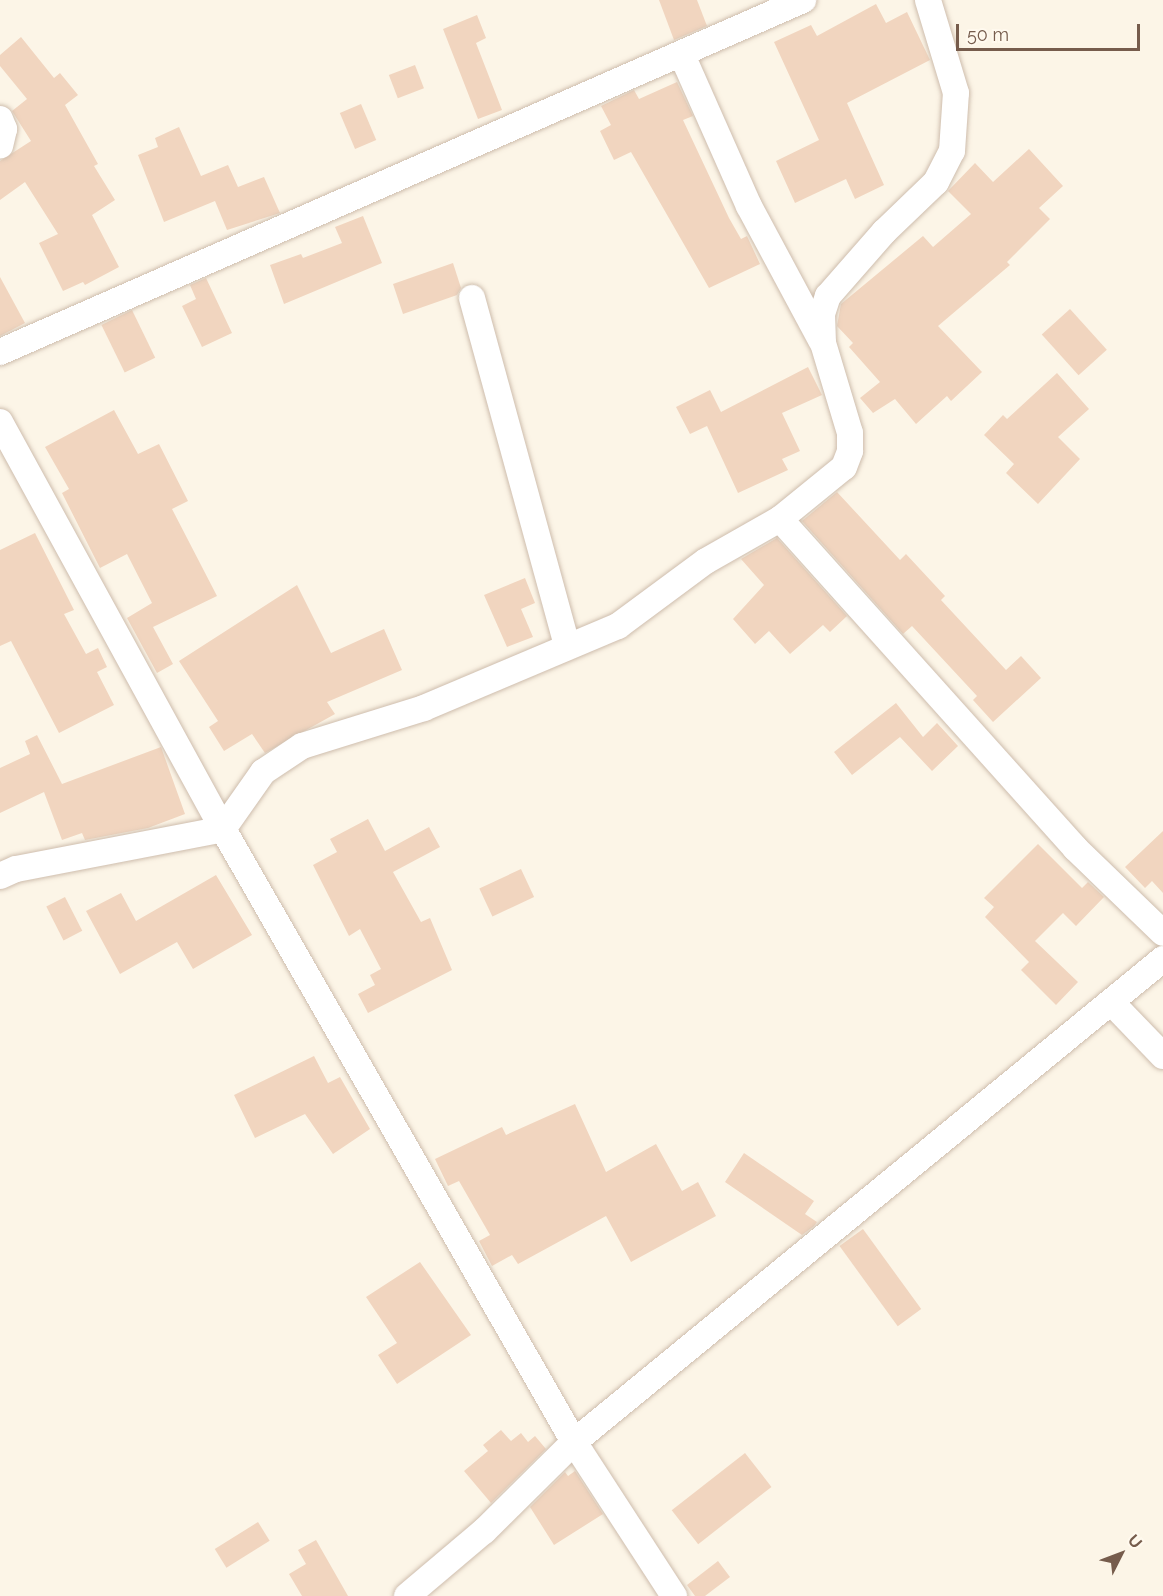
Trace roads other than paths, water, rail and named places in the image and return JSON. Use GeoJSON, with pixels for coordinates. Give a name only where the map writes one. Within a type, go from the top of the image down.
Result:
{"type":"FeatureCollection","features":[{"type":"Feature","properties":{"kind":"street"},"geometry":{"type":"LineString","coordinates":[[0,352],[803,0]]}},
{"type":"Feature","properties":{"kind":"street"},"geometry":{"type":"LineString","coordinates":[[823,344],[822,314],[828,296],[884,232],[936,182],[952,151],[956,93],[928,0]]}},
{"type":"Feature","properties":{"kind":"street"},"geometry":{"type":"LineString","coordinates":[[0,876],[16,869],[223,829],[263,772],[302,746],[424,708],[618,626],[706,561],[780,519],[844,467],[850,451],[850,433],[823,344],[749,206],[682,54]]}},
{"type":"Feature","properties":{"kind":"street"},"geometry":{"type":"LineString","coordinates":[[0,119],[4,129],[0,146]]}},
{"type":"Feature","properties":{"kind":"street"},"geometry":{"type":"LineString","coordinates":[[472,298],[567,646]]}},
{"type":"Feature","properties":{"kind":"street"},"geometry":{"type":"LineString","coordinates":[[0,422],[223,829],[574,1442],[674,1596]]}},
{"type":"Feature","properties":{"kind":"street"},"geometry":{"type":"LineString","coordinates":[[780,519],[1067,839],[1163,933]]}},
{"type":"Feature","properties":{"kind":"street"},"geometry":{"type":"LineString","coordinates":[[407,1596],[484,1532],[574,1442],[1113,1004],[1163,959]]}},
{"type":"Feature","properties":{"kind":"street"},"geometry":{"type":"LineString","coordinates":[[1113,1004],[1163,1056]]}}]}
